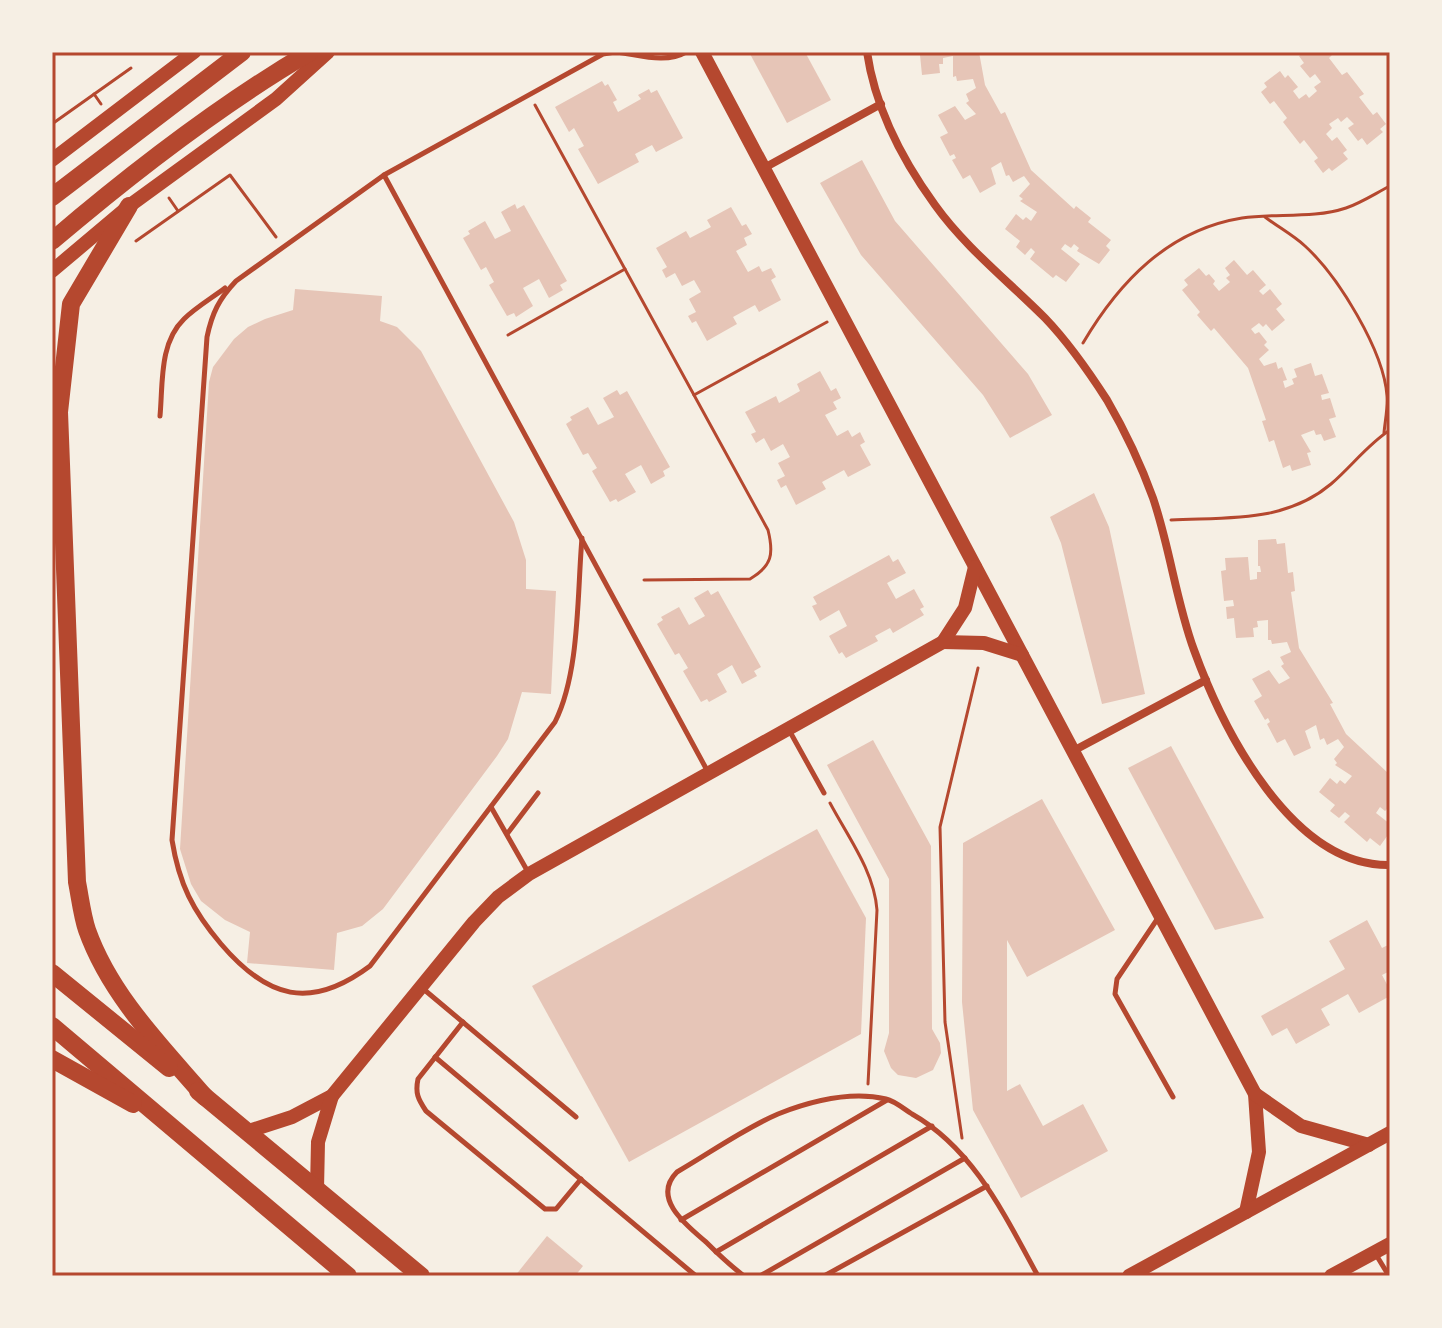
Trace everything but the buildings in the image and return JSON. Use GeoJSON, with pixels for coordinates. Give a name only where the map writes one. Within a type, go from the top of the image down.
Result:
{"type":"FeatureCollection","features":[{"type":"Feature","properties":{"kind":"highway"},"geometry":{"type":"LineString","coordinates":[[52,197],[242,52]]}},
{"type":"Feature","properties":{"kind":"highway"},"geometry":{"type":"LineString","coordinates":[[52,241],[113,189],[261,81],[310,52]]}},
{"type":"Feature","properties":{"kind":"highway"},"geometry":{"type":"LineString","coordinates":[[52,348],[71,304],[129,206]]}},
{"type":"Feature","properties":{"kind":"highway"},"geometry":{"type":"LineString","coordinates":[[71,304],[59,412],[77,882],[87,929],[109,978],[205,1097]]}},
{"type":"Feature","properties":{"kind":"highway"},"geometry":{"type":"LineString","coordinates":[[52,973],[249,1131],[421,1276]]}},
{"type":"Feature","properties":{"kind":"highway"},"geometry":{"type":"LineString","coordinates":[[52,1026],[348,1276]]}},
{"type":"Feature","properties":{"kind":"highway"},"geometry":{"type":"LineString","coordinates":[[52,1057],[177,1129]]}},
{"type":"Feature","properties":{"kind":"street"},"geometry":{"type":"LineString","coordinates":[[52,160],[179,58],[194,52]]}},
{"type":"Feature","properties":{"kind":"street"},"geometry":{"type":"LineString","coordinates":[[52,271],[129,206],[276,99],[328,52]]}},
{"type":"Feature","properties":{"kind":"street"},"geometry":{"type":"LineString","coordinates":[[702,52],[1255,1094],[1259,1152],[1246,1212]]}},
{"type":"Feature","properties":{"kind":"street"},"geometry":{"type":"LineString","coordinates":[[867,52],[881,104],[909,164],[936,207],[1076,355],[1121,425],[1153,499],[1194,649],[1242,751],[1273,796],[1308,835],[1340,856],[1376,866],[1390,865]]}},
{"type":"Feature","properties":{"kind":"street"},"geometry":{"type":"LineString","coordinates":[[764,168],[881,104]]}},
{"type":"Feature","properties":{"kind":"street"},"geometry":{"type":"LineString","coordinates":[[317,1189],[318,1142],[332,1096],[474,922],[498,897],[529,874],[943,642],[965,608],[975,567]]}},
{"type":"Feature","properties":{"kind":"street"},"geometry":{"type":"LineString","coordinates":[[943,642],[984,643],[1022,655]]}},
{"type":"Feature","properties":{"kind":"street"},"geometry":{"type":"LineString","coordinates":[[1073,751],[1206,680]]}},
{"type":"Feature","properties":{"kind":"street"},"geometry":{"type":"LineString","coordinates":[[1255,1094],[1301,1126],[1369,1145]]}},
{"type":"Feature","properties":{"kind":"street"},"geometry":{"type":"LineString","coordinates":[[249,1131],[292,1117],[332,1096]]}},
{"type":"Feature","properties":{"kind":"street"},"geometry":{"type":"LineString","coordinates":[[1129,1276],[1390,1133]]}},
{"type":"Feature","properties":{"kind":"street"},"geometry":{"type":"LineString","coordinates":[[1331,1276],[1390,1244]]}},
{"type":"Feature","properties":{"kind":"lane"},"geometry":{"type":"LineString","coordinates":[[160,416],[165,354],[169,340],[186,317],[384,175],[603,54],[616,52],[664,59],[676,58],[686,52]]}},
{"type":"Feature","properties":{"kind":"lane"},"geometry":{"type":"LineString","coordinates":[[384,175],[709,773]]}},
{"type":"Feature","properties":{"kind":"lane"},"geometry":{"type":"LineString","coordinates":[[236,281],[212,313],[207,337],[172,840],[176,870],[188,898],[207,928],[244,970],[269,987],[298,994],[329,990],[352,980],[370,966],[555,722],[565,702],[570,678],[582,538]]}},
{"type":"Feature","properties":{"kind":"lane"},"geometry":{"type":"LineString","coordinates":[[788,729],[824,793]]}},
{"type":"Feature","properties":{"kind":"lane"},"geometry":{"type":"LineString","coordinates":[[507,834],[538,793]]}},
{"type":"Feature","properties":{"kind":"lane"},"geometry":{"type":"LineString","coordinates":[[491,807],[529,874]]}},
{"type":"Feature","properties":{"kind":"lane"},"geometry":{"type":"LineString","coordinates":[[1160,915],[1117,979],[1115,994],[1173,1097]]}},
{"type":"Feature","properties":{"kind":"lane"},"geometry":{"type":"LineString","coordinates":[[421,987],[576,1117]]}},
{"type":"Feature","properties":{"kind":"lane"},"geometry":{"type":"LineString","coordinates":[[463,1022],[418,1079],[418,1100],[426,1111],[545,1209],[556,1209],[581,1179]]}},
{"type":"Feature","properties":{"kind":"lane"},"geometry":{"type":"LineString","coordinates":[[435,1057],[696,1276]]}},
{"type":"Feature","properties":{"kind":"lane"},"geometry":{"type":"LineString","coordinates":[[744,1276],[681,1220],[671,1207],[668,1185],[677,1172],[777,1115],[824,1100],[850,1096],[888,1099],[933,1125],[987,1186],[1038,1276]]}},
{"type":"Feature","properties":{"kind":"lane"},"geometry":{"type":"LineString","coordinates":[[681,1220],[888,1099]]}},
{"type":"Feature","properties":{"kind":"lane"},"geometry":{"type":"LineString","coordinates":[[716,1252],[933,1125]]}},
{"type":"Feature","properties":{"kind":"lane"},"geometry":{"type":"LineString","coordinates":[[760,1276],[965,1158]]}},
{"type":"Feature","properties":{"kind":"lane"},"geometry":{"type":"LineString","coordinates":[[824,1276],[987,1186]]}},
{"type":"Feature","properties":{"kind":"lane"},"geometry":{"type":"LineString","coordinates":[[1375,1252],[1389,1276]]}},
{"type":"Feature","properties":{"kind":"path"},"geometry":{"type":"LineString","coordinates":[[52,124],[131,68]]}},
{"type":"Feature","properties":{"kind":"path"},"geometry":{"type":"LineString","coordinates":[[530,95],[768,530],[772,547],[763,571],[750,579],[644,580]]}},
{"type":"Feature","properties":{"kind":"path"},"geometry":{"type":"LineString","coordinates":[[136,241],[230,175],[283,247]]}},
{"type":"Feature","properties":{"kind":"path"},"geometry":{"type":"LineString","coordinates":[[1076,355],[1104,307],[1134,274],[1165,247],[1199,229],[1242,218],[1302,215],[1346,208],[1390,186]]}},
{"type":"Feature","properties":{"kind":"path"},"geometry":{"type":"LineString","coordinates":[[1265,217],[1305,246],[1328,271],[1356,315],[1378,359],[1387,395],[1384,433]]}},
{"type":"Feature","properties":{"kind":"path"},"geometry":{"type":"LineString","coordinates":[[508,335],[625,269]]}},
{"type":"Feature","properties":{"kind":"path"},"geometry":{"type":"LineString","coordinates":[[694,395],[841,314]]}},
{"type":"Feature","properties":{"kind":"path"},"geometry":{"type":"LineString","coordinates":[[1159,521],[1268,514],[1298,506],[1329,486],[1390,430]]}},
{"type":"Feature","properties":{"kind":"path"},"geometry":{"type":"LineString","coordinates":[[965,1158],[945,1022],[940,827],[978,668]]}},
{"type":"Feature","properties":{"kind":"path"},"geometry":{"type":"LineString","coordinates":[[824,793],[870,876],[875,893],[877,910],[867,1097]]}}]}
